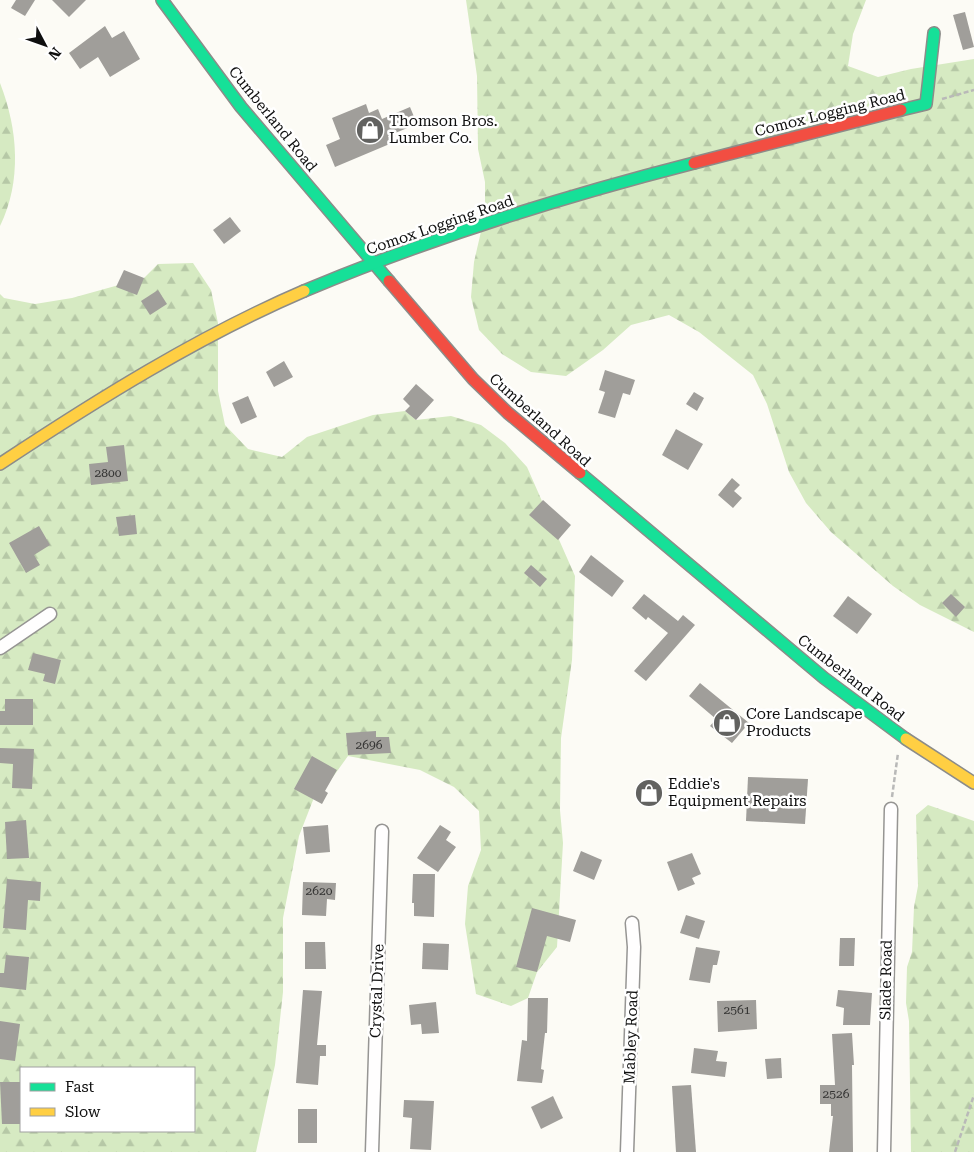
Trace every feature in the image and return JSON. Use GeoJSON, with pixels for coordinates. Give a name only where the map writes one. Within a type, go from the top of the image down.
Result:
{"type":"FeatureCollection","features":[{"type":"Feature","properties":{"kind":"street","name":"Cumberland Road"},"geometry":{"type":"LineString","coordinates":[[162,0],[241,107],[473,379],[514,419],[824,678],[900,734],[974,784]]}},
{"type":"Feature","properties":{"kind":"street"},"geometry":{"type":"LineString","coordinates":[[926,104],[934,33]]}},
{"type":"Feature","properties":{"kind":"street","name":"Comox Logging Road"},"geometry":{"type":"LineString","coordinates":[[0,464],[79,411],[258,312],[373,262],[593,189],[926,104]]}},
{"type":"Feature","properties":{"kind":"street"},"geometry":{"type":"LineString","coordinates":[[0,648],[50,614]]}},
{"type":"Feature","properties":{"kind":"street","name":"Slade Road"},"geometry":{"type":"LineString","coordinates":[[884,1152],[891,809]]}},
{"type":"Feature","properties":{"kind":"street","name":"Crystal Drive"},"geometry":{"type":"LineString","coordinates":[[372,1152],[382,831]]}},
{"type":"Feature","properties":{"kind":"street","name":"Mabley Road"},"geometry":{"type":"LineString","coordinates":[[627,1152],[634,947],[632,923]]}},
{"type":"Feature","properties":{"kind":"path"},"geometry":{"type":"LineString","coordinates":[[926,104],[974,90]]}},
{"type":"Feature","properties":{"kind":"path"},"geometry":{"type":"LineString","coordinates":[[891,809],[900,734]]}},
{"type":"Feature","properties":{"kind":"path"},"geometry":{"type":"LineString","coordinates":[[955,1152],[974,1095]]}},
{"type":"Feature","properties":{"kind":"green space"},"geometry":{"type":"Polygon","coordinates":[[[466,0],[866,0],[853,34],[848,66],[878,77],[911,69],[974,59],[974,632],[920,605],[893,586],[831,532],[806,503],[789,472],[767,404],[753,375],[699,332],[669,315],[631,325],[603,350],[566,376],[531,372],[502,354],[479,330],[471,297],[474,262],[485,214],[485,182],[478,149],[477,76],[466,0]]]}},
{"type":"Feature","properties":{"kind":"green space"},"geometry":{"type":"Polygon","coordinates":[[[0,83],[11,118],[15,155],[12,191],[0,226],[0,83]]]}},
{"type":"Feature","properties":{"kind":"green space"},"geometry":{"type":"Polygon","coordinates":[[[193,263],[211,290],[218,323],[218,391],[225,425],[248,449],[282,457],[307,437],[373,415],[405,411],[416,420],[451,416],[481,425],[505,443],[527,467],[575,576],[572,660],[561,738],[560,810],[563,843],[557,947],[537,972],[528,998],[511,1006],[476,994],[465,924],[468,886],[481,850],[479,811],[454,787],[420,770],[348,756],[330,781],[315,795],[299,836],[283,918],[283,992],[275,1065],[256,1152],[0,1152],[0,294],[4,298],[35,304],[72,298],[144,278],[158,264],[193,263]]]}},
{"type":"Feature","properties":{"kind":"green space"},"geometry":{"type":"Polygon","coordinates":[[[928,805],[974,821],[974,1152],[911,1152],[909,1021],[906,1003],[907,967],[912,952],[914,907],[918,886],[916,815],[928,805]]]}},
{"type":"Feature","properties":{"kind":"building"},"geometry":{"type":"Polygon","coordinates":[[[16,0],[35,0],[25,16],[11,8],[16,0]]]}},
{"type":"Feature","properties":{"kind":"building"},"geometry":{"type":"Polygon","coordinates":[[[52,0],[86,0],[69,17],[52,0]]]}},
{"type":"Feature","properties":{"kind":"building"},"geometry":{"type":"Polygon","coordinates":[[[965,12],[974,47],[963,50],[953,15],[965,12]]]}},
{"type":"Feature","properties":{"kind":"building"},"geometry":{"type":"Polygon","coordinates":[[[105,26],[112,38],[124,31],[140,59],[110,77],[98,57],[80,69],[69,53],[105,26]]]}},
{"type":"Feature","properties":{"kind":"building","name":"Thomson Bros. Lumber Co."},"geometry":{"type":"Polygon","coordinates":[[[366,104],[369,113],[378,109],[382,119],[410,107],[417,124],[388,136],[392,143],[335,167],[326,145],[340,139],[332,118],[366,104]]]}},
{"type":"Feature","properties":{"kind":"building"},"geometry":{"type":"Polygon","coordinates":[[[230,217],[241,231],[224,244],[213,230],[230,217]]]}},
{"type":"Feature","properties":{"kind":"building"},"geometry":{"type":"Polygon","coordinates":[[[124,270],[144,278],[137,295],[116,287],[124,270]]]}},
{"type":"Feature","properties":{"kind":"building"},"geometry":{"type":"Polygon","coordinates":[[[158,290],[167,304],[150,315],[141,301],[158,290]]]}},
{"type":"Feature","properties":{"kind":"building"},"geometry":{"type":"Polygon","coordinates":[[[284,361],[293,377],[274,387],[266,372],[284,361]]]}},
{"type":"Feature","properties":{"kind":"building"},"geometry":{"type":"Polygon","coordinates":[[[605,370],[635,380],[630,395],[623,393],[615,418],[598,413],[605,392],[599,390],[605,370]]]}},
{"type":"Feature","properties":{"kind":"building"},"geometry":{"type":"Polygon","coordinates":[[[416,384],[434,400],[416,420],[405,411],[410,406],[403,399],[416,384]]]}},
{"type":"Feature","properties":{"kind":"building"},"geometry":{"type":"Polygon","coordinates":[[[694,392],[704,398],[697,411],[686,404],[694,392]]]}},
{"type":"Feature","properties":{"kind":"building"},"geometry":{"type":"Polygon","coordinates":[[[248,396],[257,417],[241,424],[232,403],[248,396]]]}},
{"type":"Feature","properties":{"kind":"building"},"geometry":{"type":"Polygon","coordinates":[[[676,429],[703,444],[688,470],[662,455],[676,429]]]}},
{"type":"Feature","properties":{"kind":"building"},"geometry":{"type":"Polygon","coordinates":[[[124,445],[128,481],[91,485],[89,464],[108,462],[106,447],[124,445]]]}},
{"type":"Feature","properties":{"kind":"building"},"geometry":{"type":"Polygon","coordinates":[[[732,478],[740,485],[734,491],[742,498],[733,508],[718,495],[732,478]]]}},
{"type":"Feature","properties":{"kind":"building"},"geometry":{"type":"Polygon","coordinates":[[[543,500],[571,525],[558,540],[529,515],[543,500]]]}},
{"type":"Feature","properties":{"kind":"building"},"geometry":{"type":"Polygon","coordinates":[[[135,515],[137,534],[119,536],[116,517],[135,515]]]}},
{"type":"Feature","properties":{"kind":"building"},"geometry":{"type":"Polygon","coordinates":[[[39,526],[50,545],[34,555],[40,565],[26,573],[9,543],[39,526]]]}},
{"type":"Feature","properties":{"kind":"building"},"geometry":{"type":"Polygon","coordinates":[[[591,555],[624,581],[612,597],[579,572],[591,555]]]}},
{"type":"Feature","properties":{"kind":"building"},"geometry":{"type":"Polygon","coordinates":[[[531,565],[547,579],[540,587],[524,573],[531,565]]]}},
{"type":"Feature","properties":{"kind":"building"},"geometry":{"type":"Polygon","coordinates":[[[644,594],[678,621],[683,615],[695,625],[646,681],[634,671],[668,633],[648,617],[646,620],[632,608],[644,594]]]}},
{"type":"Feature","properties":{"kind":"building"},"geometry":{"type":"Polygon","coordinates":[[[951,594],[965,607],[956,617],[942,603],[951,594]]]}},
{"type":"Feature","properties":{"kind":"building"},"geometry":{"type":"Polygon","coordinates":[[[848,596],[872,614],[857,634],[833,616],[848,596]]]}},
{"type":"Feature","properties":{"kind":"building"},"geometry":{"type":"Polygon","coordinates":[[[33,653],[61,660],[55,684],[43,681],[45,674],[28,670],[33,653]]]}},
{"type":"Feature","properties":{"kind":"building"},"geometry":{"type":"Polygon","coordinates":[[[700,683],[749,723],[732,743],[710,726],[716,719],[689,696],[700,683]]]}},
{"type":"Feature","properties":{"kind":"building"},"geometry":{"type":"Polygon","coordinates":[[[5,699],[33,699],[33,725],[0,725],[0,711],[5,711],[5,699]]]}},
{"type":"Feature","properties":{"kind":"building"},"geometry":{"type":"Polygon","coordinates":[[[376,731],[376,737],[389,737],[391,753],[348,755],[346,733],[376,731]]]}},
{"type":"Feature","properties":{"kind":"building"},"geometry":{"type":"Polygon","coordinates":[[[0,748],[34,749],[32,789],[12,788],[13,764],[0,763],[0,748]]]}},
{"type":"Feature","properties":{"kind":"building"},"geometry":{"type":"Polygon","coordinates":[[[312,756],[337,770],[325,791],[328,793],[322,804],[294,789],[312,756]]]}},
{"type":"Feature","properties":{"kind":"building"},"geometry":{"type":"Polygon","coordinates":[[[748,777],[808,779],[805,824],[746,821],[748,777]]]}},
{"type":"Feature","properties":{"kind":"building"},"geometry":{"type":"Polygon","coordinates":[[[26,820],[29,858],[7,859],[5,822],[26,820]]]}},
{"type":"Feature","properties":{"kind":"building"},"geometry":{"type":"Polygon","coordinates":[[[328,825],[330,852],[306,854],[303,827],[328,825]]]}},
{"type":"Feature","properties":{"kind":"building"},"geometry":{"type":"Polygon","coordinates":[[[440,825],[451,832],[446,840],[456,847],[438,872],[417,858],[440,825]]]}},
{"type":"Feature","properties":{"kind":"building"},"geometry":{"type":"Polygon","coordinates":[[[581,851],[602,860],[594,880],[573,871],[581,851]]]}},
{"type":"Feature","properties":{"kind":"building"},"geometry":{"type":"Polygon","coordinates":[[[692,853],[701,874],[692,878],[695,884],[678,891],[667,862],[692,853]]]}},
{"type":"Feature","properties":{"kind":"building"},"geometry":{"type":"Polygon","coordinates":[[[413,874],[435,874],[434,917],[414,916],[414,903],[412,903],[413,874]]]}},
{"type":"Feature","properties":{"kind":"building"},"geometry":{"type":"Polygon","coordinates":[[[7,879],[41,882],[40,901],[28,900],[26,930],[3,928],[7,879]]]}},
{"type":"Feature","properties":{"kind":"building"},"geometry":{"type":"Polygon","coordinates":[[[303,882],[336,883],[335,900],[327,899],[326,916],[302,915],[303,882]]]}},
{"type":"Feature","properties":{"kind":"building"},"geometry":{"type":"Polygon","coordinates":[[[532,908],[576,920],[570,942],[547,936],[537,972],[516,967],[532,908]]]}},
{"type":"Feature","properties":{"kind":"building"},"geometry":{"type":"Polygon","coordinates":[[[686,915],[705,921],[699,939],[680,933],[686,915]]]}},
{"type":"Feature","properties":{"kind":"building"},"geometry":{"type":"Polygon","coordinates":[[[840,938],[855,938],[854,966],[839,966],[840,938]]]}},
{"type":"Feature","properties":{"kind":"building"},"geometry":{"type":"Polygon","coordinates":[[[305,942],[325,942],[326,969],[305,969],[305,942]]]}},
{"type":"Feature","properties":{"kind":"building"},"geometry":{"type":"Polygon","coordinates":[[[423,943],[449,944],[448,970],[422,969],[423,943]]]}},
{"type":"Feature","properties":{"kind":"building"},"geometry":{"type":"Polygon","coordinates":[[[696,947],[720,951],[717,965],[713,965],[710,983],[689,980],[696,947]]]}},
{"type":"Feature","properties":{"kind":"building"},"geometry":{"type":"Polygon","coordinates":[[[6,955],[29,957],[26,990],[0,987],[0,973],[4,973],[6,955]]]}},
{"type":"Feature","properties":{"kind":"building"},"geometry":{"type":"Polygon","coordinates":[[[303,990],[322,991],[317,1045],[326,1045],[326,1056],[320,1056],[318,1085],[296,1083],[303,990]]]}},
{"type":"Feature","properties":{"kind":"building"},"geometry":{"type":"Polygon","coordinates":[[[838,990],[872,993],[870,1025],[843,1025],[844,1008],[836,1006],[838,990]]]}},
{"type":"Feature","properties":{"kind":"building"},"geometry":{"type":"Polygon","coordinates":[[[528,998],[548,998],[547,1033],[545,1033],[541,1069],[544,1070],[542,1083],[517,1081],[522,1040],[527,1041],[528,998]]]}},
{"type":"Feature","properties":{"kind":"building"},"geometry":{"type":"Polygon","coordinates":[[[756,1000],[757,1029],[718,1032],[717,1001],[756,1000]]]}},
{"type":"Feature","properties":{"kind":"building"},"geometry":{"type":"Polygon","coordinates":[[[436,1002],[439,1033],[422,1034],[421,1024],[411,1025],[409,1005],[436,1002]]]}},
{"type":"Feature","properties":{"kind":"building"},"geometry":{"type":"Polygon","coordinates":[[[0,1021],[20,1024],[15,1061],[0,1059],[0,1021]]]}},
{"type":"Feature","properties":{"kind":"building"},"geometry":{"type":"Polygon","coordinates":[[[852,1033],[854,1065],[852,1065],[853,1152],[829,1152],[833,1116],[831,1116],[831,1104],[820,1104],[820,1085],[835,1085],[832,1034],[852,1033]]]}},
{"type":"Feature","properties":{"kind":"building"},"geometry":{"type":"Polygon","coordinates":[[[694,1048],[718,1051],[716,1061],[727,1062],[725,1077],[691,1073],[694,1048]]]}},
{"type":"Feature","properties":{"kind":"building"},"geometry":{"type":"Polygon","coordinates":[[[781,1058],[782,1078],[767,1079],[765,1059],[781,1058]]]}},
{"type":"Feature","properties":{"kind":"building"},"geometry":{"type":"Polygon","coordinates":[[[0,1082],[20,1082],[20,1124],[2,1124],[0,1082]]]}},
{"type":"Feature","properties":{"kind":"building"},"geometry":{"type":"Polygon","coordinates":[[[691,1085],[696,1152],[676,1152],[672,1086],[691,1085]]]}},
{"type":"Feature","properties":{"kind":"building"},"geometry":{"type":"Polygon","coordinates":[[[553,1096],[563,1118],[541,1129],[531,1107],[553,1096]]]}},
{"type":"Feature","properties":{"kind":"building"},"geometry":{"type":"Polygon","coordinates":[[[404,1100],[434,1101],[431,1150],[410,1149],[412,1118],[403,1117],[404,1100]]]}},
{"type":"Feature","properties":{"kind":"building"},"geometry":{"type":"Polygon","coordinates":[[[298,1109],[317,1109],[317,1143],[298,1143],[298,1109]]]}},
{"type":"Feature","properties":{"kind":"traffic: fast"},"geometry":{"type":"LineString","coordinates":[[162,0],[241,107],[389,281]]}},
{"type":"Feature","properties":{"kind":"traffic: fast"},"geometry":{"type":"LineString","coordinates":[[901,110],[926,104],[934,33]]}},
{"type":"Feature","properties":{"kind":"traffic: fast"},"geometry":{"type":"LineString","coordinates":[[304,291],[399,253],[496,220],[545,204],[694,163]]}},
{"type":"Feature","properties":{"kind":"traffic: fast"},"geometry":{"type":"LineString","coordinates":[[580,473],[824,678],[906,739]]}},
{"type":"Feature","properties":{"kind":"traffic: slow"},"geometry":{"type":"LineString","coordinates":[[0,464],[110,393],[148,371],[226,328],[304,291]]}},
{"type":"Feature","properties":{"kind":"traffic: slow"},"geometry":{"type":"LineString","coordinates":[[906,739],[974,783]]}},
{"type":"Feature","properties":{"kind":"traffic: jam"},"geometry":{"type":"LineString","coordinates":[[694,163],[901,110]]}},
{"type":"Feature","properties":{"kind":"traffic: jam"},"geometry":{"type":"LineString","coordinates":[[389,281],[473,379],[508,413],[580,473]]}},
{"type":"Feature","properties":{"kind":"place","name":"Thomson Bros. Lumber Co."},"geometry":{"type":"Point","coordinates":[370,130]}},
{"type":"Feature","properties":{"kind":"place","name":"Core Landscape Products"},"geometry":{"type":"Point","coordinates":[727,723]}},
{"type":"Feature","properties":{"kind":"place","name":"Eddie's Equipment Repairs"},"geometry":{"type":"Point","coordinates":[649,793]}}]}
